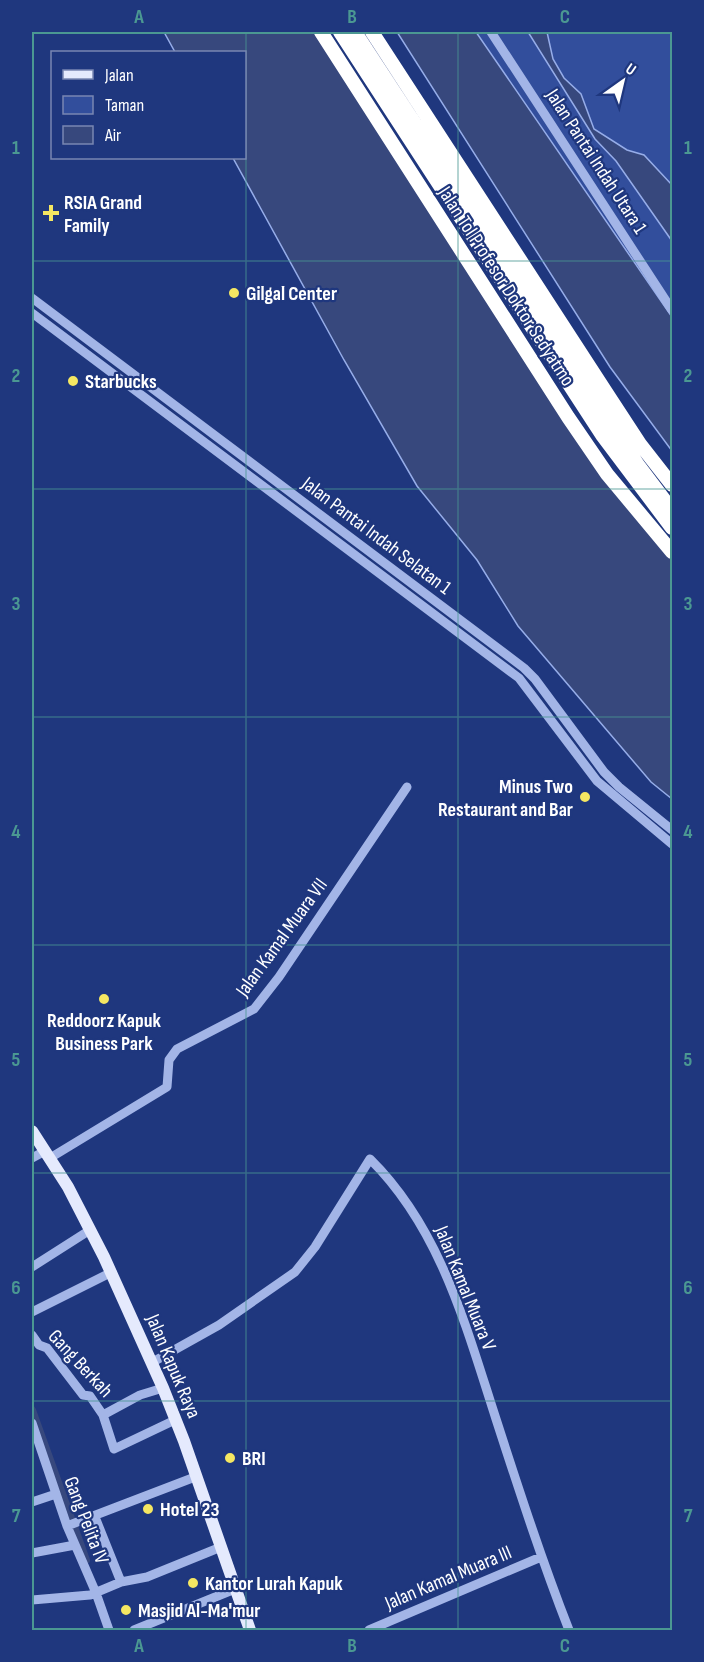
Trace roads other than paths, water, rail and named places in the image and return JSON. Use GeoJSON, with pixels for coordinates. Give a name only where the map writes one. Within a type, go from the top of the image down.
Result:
{"type":"FeatureCollection","features":[{"type":"Feature","properties":{"kind":"highway","name":"Jalan Tol Profesor Doktor Sedyatmo"},"geometry":{"type":"LineString","coordinates":[[321,32],[568,417],[607,474],[672,552]]}},
{"type":"Feature","properties":{"kind":"highway","name":"Jalan Tol Profesor Doktor Sedyatmo"},"geometry":{"type":"LineString","coordinates":[[340,32],[602,435],[672,528]]}},
{"type":"Feature","properties":{"kind":"highway","name":"Jalan Tol Profesor Doktor Sedyatmo"},"geometry":{"type":"LineString","coordinates":[[355,32],[639,465],[672,510]]}},
{"type":"Feature","properties":{"kind":"highway","name":"Jalan Tol Profesor Doktor Sedyatmo"},"geometry":{"type":"LineString","coordinates":[[372,32],[640,444],[672,485]]}},
{"type":"Feature","properties":{"kind":"main road","name":"Jalan Kapuk Raya"},"geometry":{"type":"LineString","coordinates":[[32,1131],[48,1155],[112,1272],[163,1388],[250,1630]]}},
{"type":"Feature","properties":{"kind":"street","name":"Jalan Pantai Indah Utara 1"},"geometry":{"type":"LineString","coordinates":[[491,32],[672,310]]}},
{"type":"Feature","properties":{"kind":"street","name":"Jalan Pantai Indah Selatan 1"},"geometry":{"type":"LineString","coordinates":[[32,298],[524,668],[535,679],[604,771],[672,830]]}},
{"type":"Feature","properties":{"kind":"street","name":"Jalan Pantai Indah Selatan 1"},"geometry":{"type":"LineString","coordinates":[[32,313],[519,678],[597,781],[672,844]]}},
{"type":"Feature","properties":{"kind":"street","name":"Jalan Kamal Muara VII"},"geometry":{"type":"LineString","coordinates":[[32,1158],[48,1155],[167,1087],[170,1060],[177,1048],[254,1009],[310,933],[406,787]]}},
{"type":"Feature","properties":{"kind":"street"},"geometry":{"type":"LineString","coordinates":[[619,801],[626,792]]}},
{"type":"Feature","properties":{"kind":"street","name":"Jalan Kamal Muara V"},"geometry":{"type":"LineString","coordinates":[[151,1363],[219,1325],[295,1272],[315,1248],[370,1159],[411,1206],[441,1264],[462,1316],[541,1557],[568,1630]]}},
{"type":"Feature","properties":{"kind":"street"},"geometry":{"type":"LineString","coordinates":[[32,1267],[90,1230]]}},
{"type":"Feature","properties":{"kind":"street"},"geometry":{"type":"LineString","coordinates":[[32,1312],[112,1272]]}},
{"type":"Feature","properties":{"kind":"street","name":"Gang Berkah"},"geometry":{"type":"LineString","coordinates":[[32,1335],[39,1345],[47,1348],[83,1395],[90,1396],[103,1415],[114,1449],[175,1420]]}},
{"type":"Feature","properties":{"kind":"street"},"geometry":{"type":"LineString","coordinates":[[103,1415],[140,1395],[163,1388]]}},
{"type":"Feature","properties":{"kind":"street","name":"Gang Pelita IV"},"geometry":{"type":"LineString","coordinates":[[32,1424],[57,1494],[71,1525],[75,1545],[98,1592],[109,1630]]}},
{"type":"Feature","properties":{"kind":"street"},"geometry":{"type":"LineString","coordinates":[[71,1525],[195,1477]]}},
{"type":"Feature","properties":{"kind":"street"},"geometry":{"type":"LineString","coordinates":[[32,1502],[57,1494]]}},
{"type":"Feature","properties":{"kind":"street"},"geometry":{"type":"LineString","coordinates":[[95,1517],[121,1582]]}},
{"type":"Feature","properties":{"kind":"street"},"geometry":{"type":"LineString","coordinates":[[32,1553],[75,1545]]}},
{"type":"Feature","properties":{"kind":"street"},"geometry":{"type":"LineString","coordinates":[[32,1600],[62,1599],[98,1592],[121,1582],[147,1577],[221,1547]]}},
{"type":"Feature","properties":{"kind":"street","name":"Jalan Kamal Muara III"},"geometry":{"type":"LineString","coordinates":[[369,1630],[541,1557]]}},
{"type":"Feature","properties":{"kind":"street"},"geometry":{"type":"LineString","coordinates":[[134,1630],[235,1589]]}},
{"type":"Feature","properties":{"kind":"water"},"geometry":{"type":"Polygon","coordinates":[[[164,32],[316,32],[608,481],[672,556],[672,799],[651,782],[518,626],[477,560],[417,486],[344,360],[234,159],[246,159],[246,51],[174,51],[164,32]]]}},
{"type":"Feature","properties":{"kind":"water"},"geometry":{"type":"Polygon","coordinates":[[[397,32],[476,32],[672,317],[672,451],[610,367],[397,32]]]}},
{"type":"Feature","properties":{"kind":"water"},"geometry":{"type":"Polygon","coordinates":[[[528,32],[547,32],[553,59],[564,78],[581,94],[594,129],[627,150],[644,155],[672,185],[672,241],[616,161],[595,139],[528,32]]]}},
{"type":"Feature","properties":{"kind":"waterway"},"geometry":{"type":"LineString","coordinates":[[32,1410],[86,1560]]}},
{"type":"Feature","properties":{"kind":"place","name":"RSIA Grand Family"},"geometry":{"type":"Point","coordinates":[51,213]}},
{"type":"Feature","properties":{"kind":"place","name":"Gilgal Center"},"geometry":{"type":"Point","coordinates":[234,293]}},
{"type":"Feature","properties":{"kind":"place","name":"Starbucks"},"geometry":{"type":"Point","coordinates":[73,381]}},
{"type":"Feature","properties":{"kind":"place","name":"Minus Two Restaurant and Bar"},"geometry":{"type":"Point","coordinates":[585,797]}},
{"type":"Feature","properties":{"kind":"place","name":"Reddoorz Kapuk Business Park"},"geometry":{"type":"Point","coordinates":[104,999]}},
{"type":"Feature","properties":{"kind":"place","name":"BRI"},"geometry":{"type":"Point","coordinates":[230,1458]}},
{"type":"Feature","properties":{"kind":"place","name":"Hotel 23"},"geometry":{"type":"Point","coordinates":[148,1509]}},
{"type":"Feature","properties":{"kind":"place","name":"Kantor Lurah Kapuk"},"geometry":{"type":"Point","coordinates":[193,1583]}},
{"type":"Feature","properties":{"kind":"place","name":"Masjid Al-Ma'mur"},"geometry":{"type":"Point","coordinates":[126,1610]}}]}
